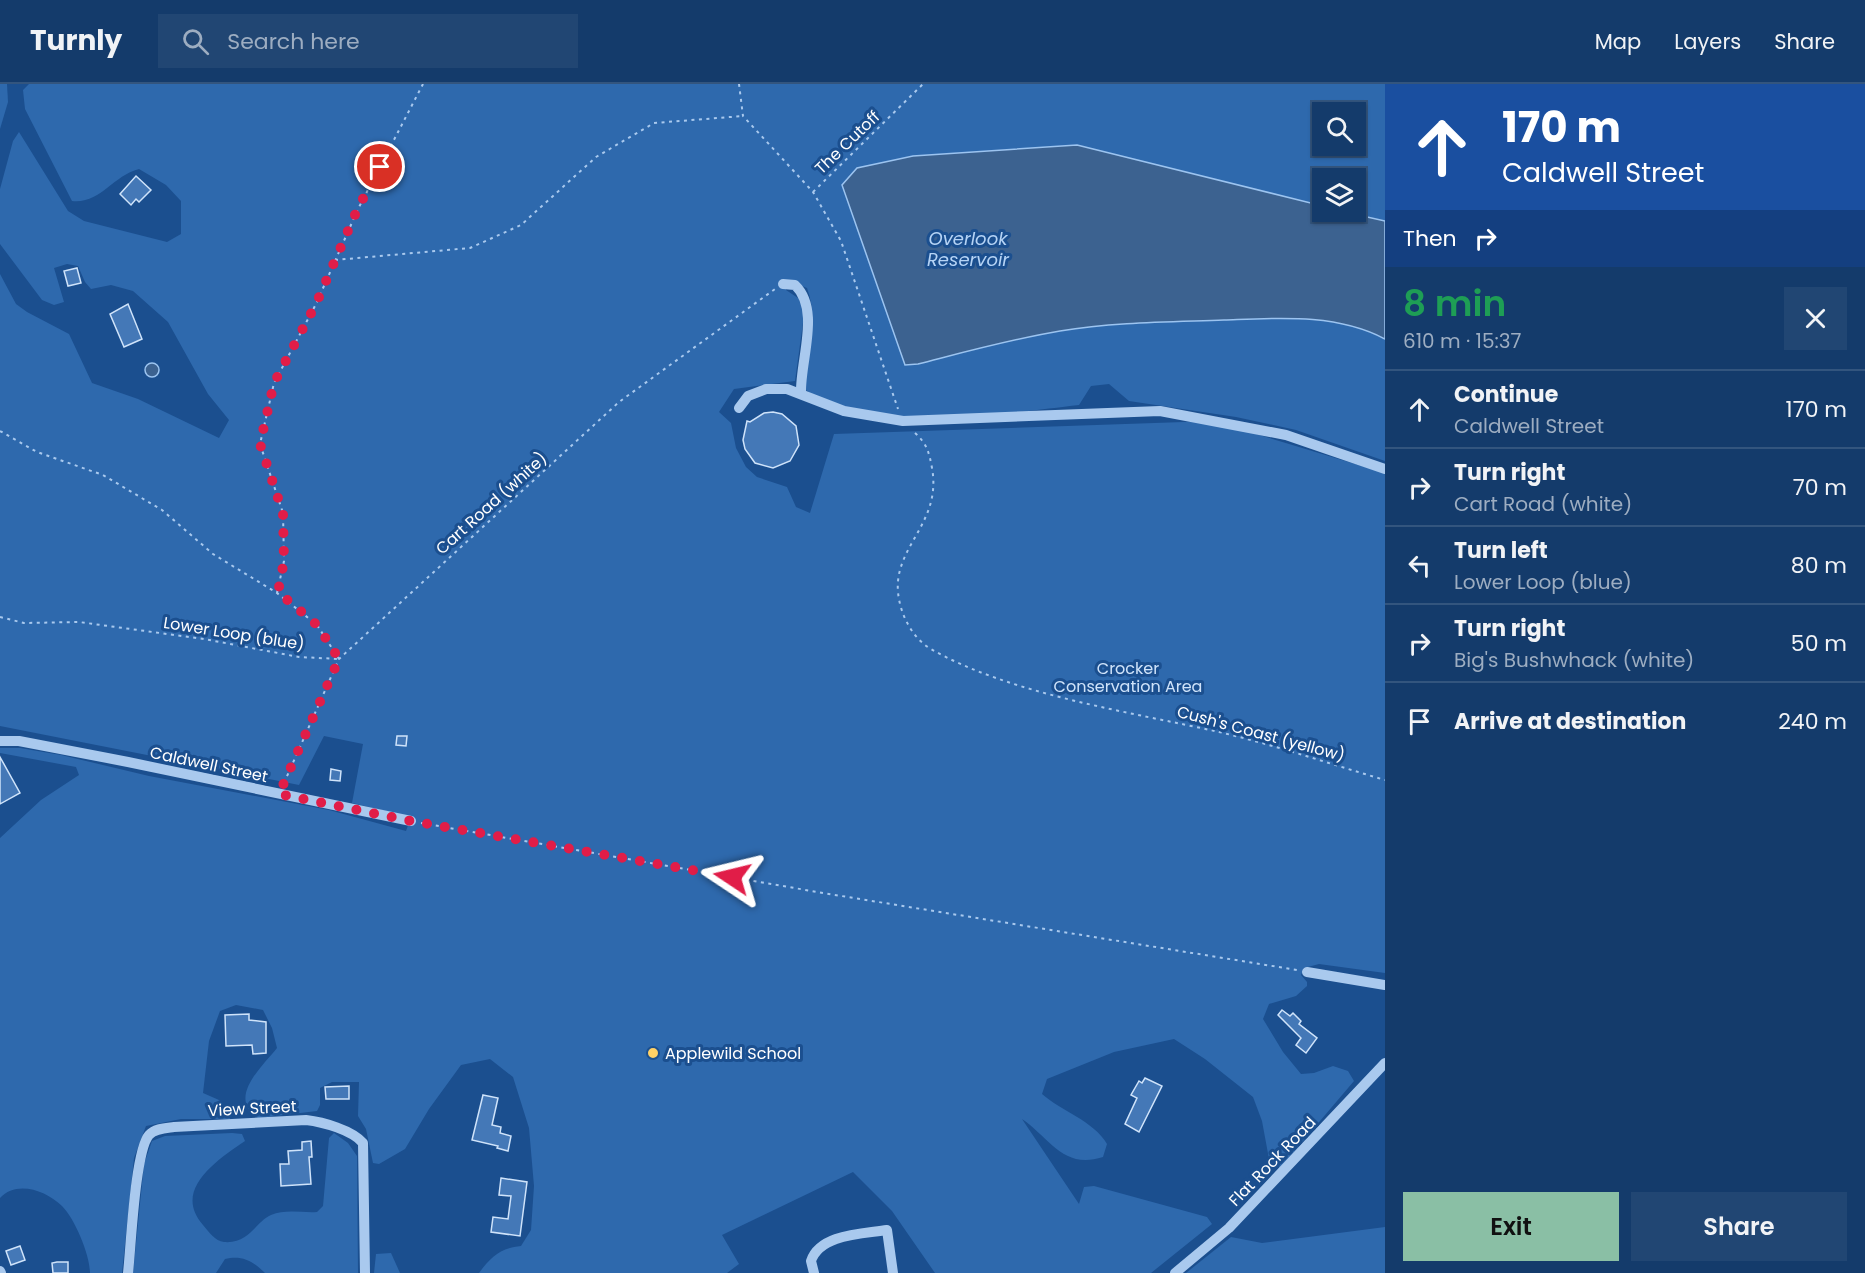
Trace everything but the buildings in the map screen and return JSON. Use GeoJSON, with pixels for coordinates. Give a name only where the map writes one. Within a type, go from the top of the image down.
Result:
{"type":"FeatureCollection","features":[{"type":"Feature","properties":{"kind":"street"},"geometry":{"type":"LineString","coordinates":[[783,284],[795,285],[804,294],[808,314],[801,393]]}},
{"type":"Feature","properties":{"kind":"street"},"geometry":{"type":"LineString","coordinates":[[739,408],[748,396],[766,389],[787,389],[844,411],[903,421],[1160,411],[1286,435],[1385,469]]}},
{"type":"Feature","properties":{"kind":"street","name":"Caldwell Street"},"geometry":{"type":"LineString","coordinates":[[0,741],[19,741],[411,821]]}},
{"type":"Feature","properties":{"kind":"street"},"geometry":{"type":"LineString","coordinates":[[1308,972],[1385,985]]}},
{"type":"Feature","properties":{"kind":"street","name":"Flat Rock Road"},"geometry":{"type":"LineString","coordinates":[[1174,1273],[1229,1228],[1385,1062]]}},
{"type":"Feature","properties":{"kind":"street","name":"View Street"},"geometry":{"type":"LineString","coordinates":[[128,1273],[140,1165],[145,1141],[150,1133],[174,1127],[306,1120],[320,1122],[353,1136],[363,1143],[364,1273]]}},
{"type":"Feature","properties":{"kind":"street"},"geometry":{"type":"LineString","coordinates":[[814,1273],[811,1261],[819,1247],[843,1238],[887,1230],[893,1273]]}},
{"type":"Feature","properties":{"kind":"path"},"geometry":{"type":"LineString","coordinates":[[278,592],[284,561],[283,513],[260,444],[274,383],[316,304],[358,208],[423,84]]}},
{"type":"Feature","properties":{"kind":"path"},"geometry":{"type":"LineString","coordinates":[[739,84],[743,116],[813,192],[841,241],[891,392],[903,421]]}},
{"type":"Feature","properties":{"kind":"path","name":"The Cutoff"},"geometry":{"type":"LineString","coordinates":[[813,192],[923,84]]}},
{"type":"Feature","properties":{"kind":"path"},"geometry":{"type":"LineString","coordinates":[[335,260],[470,248],[521,225],[596,157],[654,123],[743,116]]}},
{"type":"Feature","properties":{"kind":"path","name":"Cart Road (white)"},"geometry":{"type":"LineString","coordinates":[[279,794],[339,659],[619,402],[783,284]]}},
{"type":"Feature","properties":{"kind":"path","name":"Cush's Coast (yellow)"},"geometry":{"type":"LineString","coordinates":[[903,421],[927,445],[936,487],[928,516],[903,560],[898,591],[904,621],[929,648],[980,671],[1051,694],[1231,735],[1385,780]]}},
{"type":"Feature","properties":{"kind":"path","name":"Lower Loop (blue)"},"geometry":{"type":"LineString","coordinates":[[0,430],[38,452],[103,475],[162,510],[213,554],[278,592],[317,625],[339,659]]}},
{"type":"Feature","properties":{"kind":"path","name":"Lower Loop (blue)"},"geometry":{"type":"LineString","coordinates":[[0,617],[24,623],[79,622],[204,639],[299,657],[339,659]]}},
{"type":"Feature","properties":{"kind":"path"},"geometry":{"type":"LineString","coordinates":[[411,821],[823,893],[1308,972]]}},
{"type":"Feature","properties":{"kind":"green space"},"geometry":{"type":"Polygon","coordinates":[[[0,84],[7,84],[8,102],[0,129],[0,84]]]}},
{"type":"Feature","properties":{"kind":"green space","name":"Crocker Conservation Area"},"geometry":{"type":"Polygon","coordinates":[[[29,84],[1385,84],[1385,221],[1366,217],[1366,168],[1312,168],[1312,203],[1077,145],[913,156],[857,168],[842,185],[905,365],[918,364],[1042,334],[1101,326],[1285,318],[1347,325],[1385,339],[1385,461],[1296,430],[1236,417],[1129,401],[1109,384],[1091,386],[1079,405],[975,416],[901,417],[865,413],[832,404],[804,389],[812,338],[810,300],[807,288],[786,280],[786,290],[801,300],[805,308],[795,381],[734,389],[719,412],[731,423],[736,448],[746,467],[757,477],[787,487],[796,507],[810,513],[834,434],[1213,421],[1385,473],[1385,973],[1319,964],[1304,968],[1301,975],[1307,982],[1307,986],[1296,996],[1269,1004],[1263,1019],[1283,1052],[1301,1074],[1314,1073],[1333,1066],[1348,1071],[1354,1081],[1280,1168],[1269,1159],[1262,1121],[1253,1097],[1205,1059],[1174,1039],[1114,1052],[1047,1079],[1042,1094],[1094,1129],[1107,1144],[1103,1157],[1089,1160],[1077,1159],[1058,1150],[1022,1119],[1079,1204],[1084,1187],[1094,1186],[1207,1217],[1212,1224],[1151,1273],[935,1273],[892,1211],[853,1172],[722,1235],[739,1264],[727,1273],[479,1273],[497,1254],[521,1246],[531,1230],[534,1186],[529,1128],[513,1077],[490,1059],[461,1065],[429,1109],[405,1149],[379,1164],[373,1163],[366,1129],[358,1116],[359,1082],[332,1082],[320,1088],[320,1105],[317,1111],[258,1118],[249,1110],[246,1092],[250,1083],[277,1048],[272,1028],[263,1010],[236,1005],[220,1011],[209,1041],[203,1093],[219,1100],[229,1110],[230,1119],[181,1119],[146,1126],[134,1158],[122,1273],[90,1273],[85,1247],[77,1228],[67,1212],[55,1200],[40,1192],[22,1188],[14,1189],[0,1198],[0,838],[41,800],[79,775],[76,767],[0,753],[0,748],[20,748],[61,755],[149,776],[329,810],[406,831],[411,817],[352,803],[363,744],[324,736],[299,785],[0,726],[0,274],[16,304],[69,334],[92,383],[138,399],[219,438],[229,420],[208,394],[168,322],[133,291],[111,285],[91,289],[78,266],[67,264],[54,268],[64,302],[54,305],[42,300],[0,244],[0,189],[13,141],[19,132],[68,211],[84,221],[167,242],[181,234],[181,201],[166,185],[139,169],[121,177],[91,198],[72,201],[25,109],[23,90],[29,84]]]}},
{"type":"Feature","properties":{"kind":"green space"},"geometry":{"type":"Polygon","coordinates":[[[334,1133],[348,1143],[357,1156],[358,1273],[265,1273],[252,1262],[237,1258],[225,1259],[216,1273],[133,1273],[144,1164],[152,1141],[165,1136],[242,1134],[245,1141],[211,1167],[195,1188],[193,1200],[195,1212],[210,1233],[221,1241],[233,1242],[246,1236],[265,1218],[276,1213],[317,1212],[323,1206],[329,1138],[334,1133]]]}},
{"type":"Feature","properties":{"kind":"green space"},"geometry":{"type":"Polygon","coordinates":[[[1385,1227],[1385,1273],[1186,1273],[1231,1237],[1262,1243],[1385,1227]]]}},
{"type":"Feature","properties":{"kind":"green space"},"geometry":{"type":"Polygon","coordinates":[[[391,1253],[400,1273],[374,1273],[376,1254],[391,1253]]]}},
{"type":"Feature","properties":{"kind":"water","name":"Overlook Reservoir"},"geometry":{"type":"Polygon","coordinates":[[[1077,145],[1312,203],[1312,222],[1366,222],[1366,217],[1385,221],[1385,339],[1347,325],[1306,319],[1265,318],[1142,323],[1060,331],[918,364],[905,365],[842,185],[857,168],[913,156],[1077,145]]]}},
{"type":"Feature","properties":{"kind":"water"},"geometry":{"type":"Polygon","coordinates":[[[152,363],[157,365],[159,370],[157,375],[152,377],[147,375],[145,370],[147,365],[152,363]]]}},
{"type":"Feature","properties":{"kind":"place","name":"Applewild School"},"geometry":{"type":"Point","coordinates":[653,1053]}},
{"type":"Feature","properties":{"kind":"route"},"geometry":{"type":"LineString","coordinates":[[380,167],[358,208],[316,304],[274,383],[260,444],[283,513],[284,561],[278,592],[317,625],[339,659],[279,794],[411,821],[732,877]]}}]}
